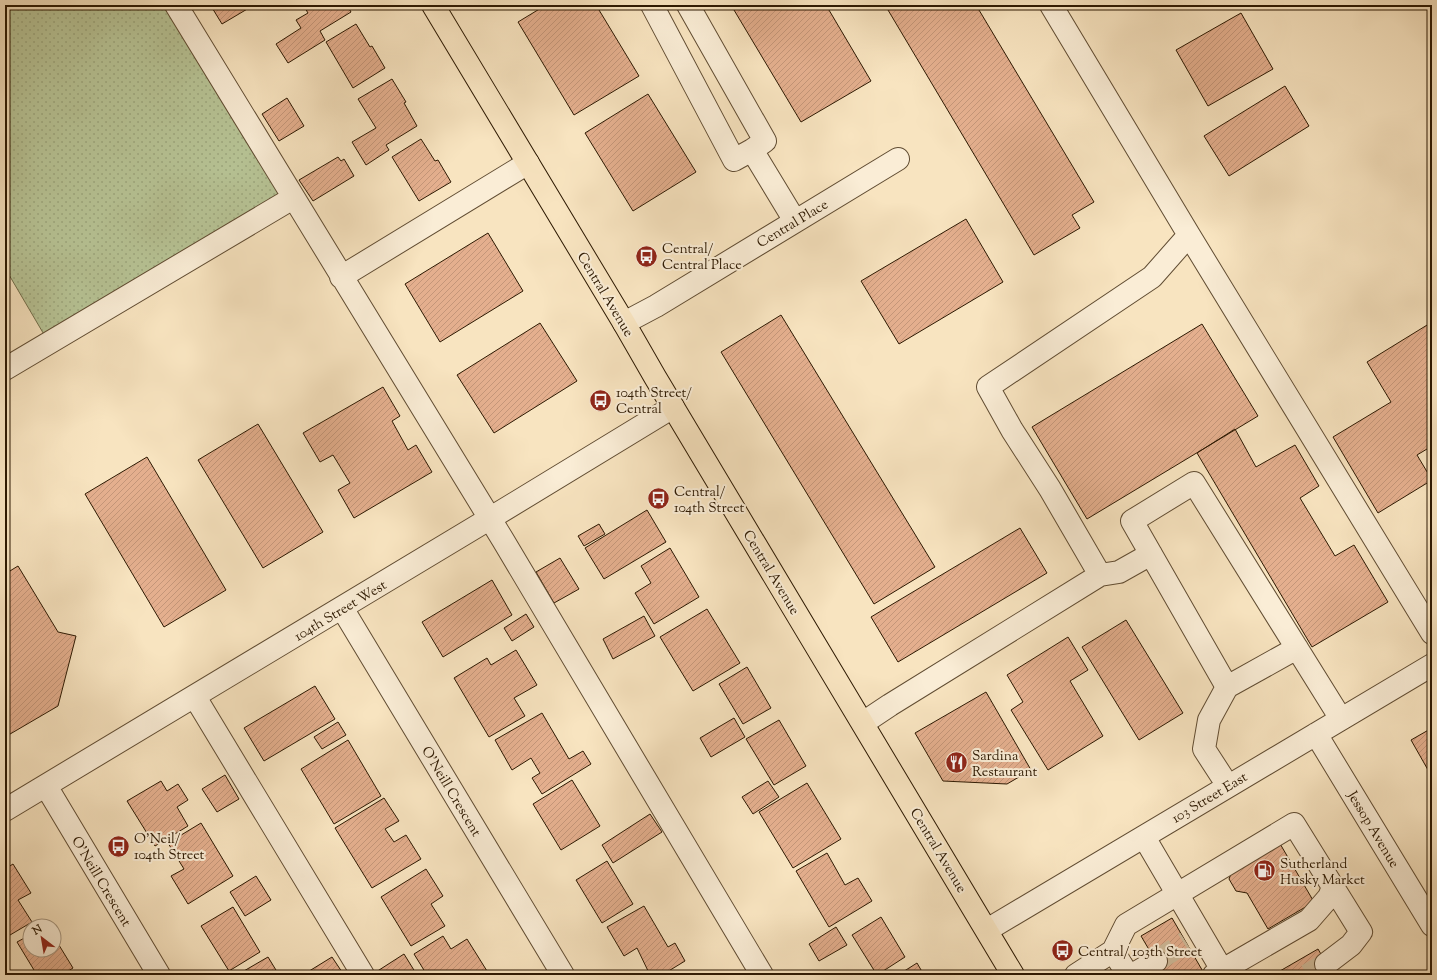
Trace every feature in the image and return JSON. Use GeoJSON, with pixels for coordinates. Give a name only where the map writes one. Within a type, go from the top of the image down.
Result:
{"type":"FeatureCollection","features":[{"type":"Feature","properties":{"kind":"main road","name":"Central Avenue"},"geometry":{"type":"LineString","coordinates":[[433,5],[1013,975]]}},
{"type":"Feature","properties":{"kind":"street"},"geometry":{"type":"LineString","coordinates":[[176,5],[489,520],[762,975]]}},
{"type":"Feature","properties":{"kind":"street"},"geometry":{"type":"LineString","coordinates":[[652,5],[734,160],[765,141],[688,5]]}},
{"type":"Feature","properties":{"kind":"street"},"geometry":{"type":"LineString","coordinates":[[1051,5],[1189,235],[1432,633]]}},
{"type":"Feature","properties":{"kind":"street"},"geometry":{"type":"LineString","coordinates":[[752,150],[796,221]]}},
{"type":"Feature","properties":{"kind":"street","name":"Central Place"},"geometry":{"type":"LineString","coordinates":[[624,323],[656,306],[898,159]]}},
{"type":"Feature","properties":{"kind":"street"},"geometry":{"type":"LineString","coordinates":[[341,277],[528,163]]}},
{"type":"Feature","properties":{"kind":"street"},"geometry":{"type":"LineString","coordinates":[[5,369],[293,198]]}},
{"type":"Feature","properties":{"kind":"street"},"geometry":{"type":"LineString","coordinates":[[1100,575],[1050,489],[1012,430],[988,387],[1152,277],[1189,235]]}},
{"type":"Feature","properties":{"kind":"street","name":"104th Street West"},"geometry":{"type":"LineString","coordinates":[[5,810],[489,520],[673,407]]}},
{"type":"Feature","properties":{"kind":"street"},"geometry":{"type":"LineString","coordinates":[[1227,687],[1132,521],[1194,483],[1341,719]]}},
{"type":"Feature","properties":{"kind":"street"},"geometry":{"type":"LineString","coordinates":[[862,723],[896,700],[1100,575],[1119,572],[1151,554]]}},
{"type":"Feature","properties":{"kind":"street","name":"O'Neill Crescent"},"geometry":{"type":"LineString","coordinates":[[342,608],[563,975]]}},
{"type":"Feature","properties":{"kind":"street"},"geometry":{"type":"LineString","coordinates":[[1228,786],[1204,749],[1209,720],[1227,687],[1297,648]]}},
{"type":"Feature","properties":{"kind":"street","name":"103 Street East"},"geometry":{"type":"LineString","coordinates":[[987,930],[1432,665]]}},
{"type":"Feature","properties":{"kind":"street"},"geometry":{"type":"LineString","coordinates":[[195,697],[363,975]]}},
{"type":"Feature","properties":{"kind":"street","name":"Jessop Avenue"},"geometry":{"type":"LineString","coordinates":[[1316,734],[1432,925]]}},
{"type":"Feature","properties":{"kind":"street","name":"O'Neill Crescent"},"geometry":{"type":"LineString","coordinates":[[46,786],[159,975]]}},
{"type":"Feature","properties":{"kind":"street"},"geometry":{"type":"LineString","coordinates":[[1076,975],[1113,951],[1126,925],[1294,824],[1361,932],[1351,945],[1326,964]]}},
{"type":"Feature","properties":{"kind":"street"},"geometry":{"type":"LineString","coordinates":[[1144,837],[1176,894],[1193,938],[1220,974],[1309,920],[1329,897],[1333,887]]}},
{"type":"Feature","properties":{"kind":"street"},"geometry":{"type":"LineString","coordinates":[[1113,951],[1128,975]]}},
{"type":"Feature","properties":{"kind":"street"},"geometry":{"type":"LineString","coordinates":[[1132,975],[1156,961]]}},
{"type":"Feature","properties":{"kind":"green space"},"geometry":{"type":"Polygon","coordinates":[[[5,5],[172,5],[293,198],[49,343],[5,268],[5,5]]]}},
{"type":"Feature","properties":{"kind":"building"},"geometry":{"type":"Polygon","coordinates":[[[254,5],[222,24],[211,6],[254,5]]]}},
{"type":"Feature","properties":{"kind":"building"},"geometry":{"type":"Polygon","coordinates":[[[303,5],[347,5],[351,12],[320,31],[325,40],[288,63],[276,44],[301,28],[296,20],[308,13],[303,5]]]}},
{"type":"Feature","properties":{"kind":"building"},"geometry":{"type":"Polygon","coordinates":[[[546,5],[596,5],[639,76],[574,115],[518,22],[546,5]]]}},
{"type":"Feature","properties":{"kind":"building"},"geometry":{"type":"Polygon","coordinates":[[[731,5],[826,5],[871,81],[801,122],[731,5]]]}},
{"type":"Feature","properties":{"kind":"building"},"geometry":{"type":"Polygon","coordinates":[[[885,5],[976,5],[1094,202],[1072,215],[1080,228],[1034,255],[885,5]]]}},
{"type":"Feature","properties":{"kind":"building"},"geometry":{"type":"Polygon","coordinates":[[[1241,13],[1273,69],[1208,106],[1176,50],[1241,13]]]}},
{"type":"Feature","properties":{"kind":"building"},"geometry":{"type":"Polygon","coordinates":[[[356,24],[370,47],[372,46],[385,68],[353,88],[326,42],[356,24]]]}},
{"type":"Feature","properties":{"kind":"building"},"geometry":{"type":"Polygon","coordinates":[[[392,79],[406,102],[404,103],[417,126],[386,145],[389,150],[366,165],[352,142],[376,128],[358,99],[392,79]]]}},
{"type":"Feature","properties":{"kind":"building"},"geometry":{"type":"Polygon","coordinates":[[[1285,86],[1309,126],[1229,176],[1204,136],[1285,86]]]}},
{"type":"Feature","properties":{"kind":"building"},"geometry":{"type":"Polygon","coordinates":[[[648,94],[696,172],[633,211],[585,133],[648,94]]]}},
{"type":"Feature","properties":{"kind":"building"},"geometry":{"type":"Polygon","coordinates":[[[287,98],[304,126],[279,141],[262,114],[287,98]]]}},
{"type":"Feature","properties":{"kind":"building"},"geometry":{"type":"Polygon","coordinates":[[[421,139],[435,161],[438,160],[451,182],[419,201],[392,157],[421,139]]]}},
{"type":"Feature","properties":{"kind":"building"},"geometry":{"type":"Polygon","coordinates":[[[338,157],[341,161],[344,159],[354,176],[313,201],[299,180],[338,157]]]}},
{"type":"Feature","properties":{"kind":"building"},"geometry":{"type":"Polygon","coordinates":[[[966,219],[1003,282],[899,344],[861,281],[966,219]]]}},
{"type":"Feature","properties":{"kind":"building"},"geometry":{"type":"Polygon","coordinates":[[[488,233],[523,291],[440,342],[405,284],[488,233]]]}},
{"type":"Feature","properties":{"kind":"building"},"geometry":{"type":"Polygon","coordinates":[[[781,315],[935,567],[874,604],[721,352],[781,315]]]}},
{"type":"Feature","properties":{"kind":"building"},"geometry":{"type":"Polygon","coordinates":[[[1432,322],[1432,446],[1417,455],[1432,480],[1378,513],[1333,437],[1391,402],[1367,362],[1432,322]]]}},
{"type":"Feature","properties":{"kind":"building"},"geometry":{"type":"Polygon","coordinates":[[[540,323],[577,381],[494,433],[457,375],[540,323]]]}},
{"type":"Feature","properties":{"kind":"building"},"geometry":{"type":"Polygon","coordinates":[[[1202,324],[1258,416],[1087,519],[1032,427],[1202,324]]]}},
{"type":"Feature","properties":{"kind":"building"},"geometry":{"type":"Polygon","coordinates":[[[383,387],[400,416],[392,421],[408,450],[416,445],[432,472],[354,518],[338,490],[350,483],[333,455],[320,462],[303,433],[383,387]]]}},
{"type":"Feature","properties":{"kind":"building"},"geometry":{"type":"Polygon","coordinates":[[[258,424],[323,532],[263,568],[198,460],[258,424]]]}},
{"type":"Feature","properties":{"kind":"building"},"geometry":{"type":"Polygon","coordinates":[[[1235,429],[1256,467],[1295,445],[1319,486],[1300,498],[1335,556],[1354,545],[1388,602],[1312,647],[1197,453],[1235,429]]]}},
{"type":"Feature","properties":{"kind":"building"},"geometry":{"type":"Polygon","coordinates":[[[147,457],[226,590],[164,627],[85,494],[147,457]]]}},
{"type":"Feature","properties":{"kind":"building"},"geometry":{"type":"Polygon","coordinates":[[[647,510],[666,542],[604,579],[585,548],[647,510]]]}},
{"type":"Feature","properties":{"kind":"building"},"geometry":{"type":"Polygon","coordinates":[[[599,524],[605,534],[584,546],[578,536],[599,524]]]}},
{"type":"Feature","properties":{"kind":"building"},"geometry":{"type":"Polygon","coordinates":[[[1020,528],[1047,573],[898,662],[871,617],[1020,528]]]}},
{"type":"Feature","properties":{"kind":"building"},"geometry":{"type":"Polygon","coordinates":[[[670,548],[699,597],[654,624],[635,593],[651,583],[641,566],[670,548]]]}},
{"type":"Feature","properties":{"kind":"building"},"geometry":{"type":"Polygon","coordinates":[[[560,558],[579,589],[554,603],[536,572],[560,558]]]}},
{"type":"Feature","properties":{"kind":"building"},"geometry":{"type":"Polygon","coordinates":[[[18,566],[58,632],[76,636],[58,706],[5,737],[5,574],[18,566]]]}},
{"type":"Feature","properties":{"kind":"building"},"geometry":{"type":"Polygon","coordinates":[[[492,580],[512,615],[443,657],[422,622],[492,580]]]}},
{"type":"Feature","properties":{"kind":"building"},"geometry":{"type":"Polygon","coordinates":[[[707,609],[740,663],[693,691],[660,637],[707,609]]]}},
{"type":"Feature","properties":{"kind":"building"},"geometry":{"type":"Polygon","coordinates":[[[526,614],[534,627],[512,641],[504,628],[526,614]]]}},
{"type":"Feature","properties":{"kind":"building"},"geometry":{"type":"Polygon","coordinates":[[[644,616],[655,636],[613,659],[603,639],[644,616]]]}},
{"type":"Feature","properties":{"kind":"building"},"geometry":{"type":"Polygon","coordinates":[[[1126,620],[1183,713],[1139,740],[1082,647],[1126,620]]]}},
{"type":"Feature","properties":{"kind":"building"},"geometry":{"type":"Polygon","coordinates":[[[1068,637],[1088,670],[1070,681],[1103,736],[1048,770],[1011,710],[1023,702],[1007,675],[1068,637]]]}},
{"type":"Feature","properties":{"kind":"building"},"geometry":{"type":"Polygon","coordinates":[[[516,650],[537,685],[514,698],[525,716],[489,737],[454,678],[487,658],[491,665],[516,650]]]}},
{"type":"Feature","properties":{"kind":"building"},"geometry":{"type":"Polygon","coordinates":[[[747,667],[771,708],[743,724],[719,684],[747,667]]]}},
{"type":"Feature","properties":{"kind":"building"},"geometry":{"type":"Polygon","coordinates":[[[315,686],[335,719],[264,761],[244,728],[315,686]]]}},
{"type":"Feature","properties":{"kind":"building"},"geometry":{"type":"Polygon","coordinates":[[[986,692],[1031,770],[1007,784],[943,781],[915,733],[986,692]]]}},
{"type":"Feature","properties":{"kind":"building"},"geometry":{"type":"Polygon","coordinates":[[[542,713],[569,759],[583,751],[591,764],[542,794],[532,778],[540,773],[531,758],[512,770],[495,740],[542,713]]]}},
{"type":"Feature","properties":{"kind":"building"},"geometry":{"type":"Polygon","coordinates":[[[734,718],[745,737],[711,757],[700,738],[734,718]]]}},
{"type":"Feature","properties":{"kind":"building"},"geometry":{"type":"Polygon","coordinates":[[[779,720],[806,766],[774,785],[746,739],[779,720]]]}},
{"type":"Feature","properties":{"kind":"building"},"geometry":{"type":"Polygon","coordinates":[[[338,722],[346,735],[322,749],[314,737],[338,722]]]}},
{"type":"Feature","properties":{"kind":"building"},"geometry":{"type":"Polygon","coordinates":[[[1432,728],[1432,777],[1411,740],[1432,728]]]}},
{"type":"Feature","properties":{"kind":"building"},"geometry":{"type":"Polygon","coordinates":[[[348,740],[381,796],[334,824],[301,769],[348,740]]]}},
{"type":"Feature","properties":{"kind":"building"},"geometry":{"type":"Polygon","coordinates":[[[225,775],[239,799],[217,812],[202,789],[225,775]]]}},
{"type":"Feature","properties":{"kind":"building"},"geometry":{"type":"Polygon","coordinates":[[[572,780],[600,826],[561,850],[533,804],[572,780]]]}},
{"type":"Feature","properties":{"kind":"building"},"geometry":{"type":"Polygon","coordinates":[[[161,781],[167,791],[178,784],[188,800],[177,807],[188,826],[155,846],[127,801],[161,781]]]}},
{"type":"Feature","properties":{"kind":"building"},"geometry":{"type":"Polygon","coordinates":[[[768,781],[779,797],[753,814],[742,797],[768,781]]]}},
{"type":"Feature","properties":{"kind":"building"},"geometry":{"type":"Polygon","coordinates":[[[807,783],[841,839],[793,868],[759,812],[807,783]]]}},
{"type":"Feature","properties":{"kind":"building"},"geometry":{"type":"Polygon","coordinates":[[[384,798],[399,821],[385,829],[394,842],[406,835],[421,859],[372,888],[335,828],[384,798]]]}},
{"type":"Feature","properties":{"kind":"building"},"geometry":{"type":"Polygon","coordinates":[[[650,814],[662,832],[613,863],[602,845],[650,814]]]}},
{"type":"Feature","properties":{"kind":"building"},"geometry":{"type":"Polygon","coordinates":[[[201,823],[233,876],[188,904],[171,876],[184,869],[168,843],[201,823]]]}},
{"type":"Feature","properties":{"kind":"building"},"geometry":{"type":"Polygon","coordinates":[[[1279,842],[1314,902],[1268,929],[1247,893],[1236,891],[1229,879],[1233,869],[1279,842]]]}},
{"type":"Feature","properties":{"kind":"building"},"geometry":{"type":"Polygon","coordinates":[[[827,853],[845,885],[858,878],[872,901],[829,927],[796,871],[827,853]]]}},
{"type":"Feature","properties":{"kind":"building"},"geometry":{"type":"Polygon","coordinates":[[[607,861],[633,904],[602,923],[576,880],[607,861]]]}},
{"type":"Feature","properties":{"kind":"building"},"geometry":{"type":"Polygon","coordinates":[[[13,864],[31,893],[18,900],[29,918],[22,918],[22,928],[5,938],[5,869],[13,864]]]}},
{"type":"Feature","properties":{"kind":"building"},"geometry":{"type":"Polygon","coordinates":[[[426,869],[443,896],[431,904],[445,926],[411,946],[381,897],[426,869]]]}},
{"type":"Feature","properties":{"kind":"building"},"geometry":{"type":"Polygon","coordinates":[[[256,876],[271,900],[245,916],[230,892],[256,876]]]}},
{"type":"Feature","properties":{"kind":"building"},"geometry":{"type":"Polygon","coordinates":[[[644,906],[668,947],[675,943],[685,961],[662,975],[650,975],[637,948],[624,956],[607,927],[644,906]]]}},
{"type":"Feature","properties":{"kind":"building"},"geometry":{"type":"Polygon","coordinates":[[[233,907],[260,952],[229,971],[201,926],[233,907]]]}},
{"type":"Feature","properties":{"kind":"building"},"geometry":{"type":"Polygon","coordinates":[[[881,917],[905,957],[877,975],[852,935],[881,917]]]}},
{"type":"Feature","properties":{"kind":"building"},"geometry":{"type":"Polygon","coordinates":[[[1172,918],[1205,975],[1164,975],[1141,936],[1172,918]]]}},
{"type":"Feature","properties":{"kind":"building"},"geometry":{"type":"Polygon","coordinates":[[[836,927],[847,945],[819,961],[809,944],[836,927]]]}},
{"type":"Feature","properties":{"kind":"building"},"geometry":{"type":"Polygon","coordinates":[[[443,936],[451,949],[467,939],[487,971],[481,975],[427,975],[414,954],[443,936]]]}},
{"type":"Feature","properties":{"kind":"building"},"geometry":{"type":"Polygon","coordinates":[[[22,939],[22,950],[17,942],[22,939]]]}},
{"type":"Feature","properties":{"kind":"building"},"geometry":{"type":"Polygon","coordinates":[[[1318,949],[1333,975],[1273,975],[1318,949]]]}},
{"type":"Feature","properties":{"kind":"building"},"geometry":{"type":"Polygon","coordinates":[[[62,950],[73,968],[62,975],[37,975],[27,958],[62,958],[62,950]]]}},
{"type":"Feature","properties":{"kind":"building"},"geometry":{"type":"Polygon","coordinates":[[[404,954],[417,975],[377,975],[376,972],[404,954]]]}},
{"type":"Feature","properties":{"kind":"building"},"geometry":{"type":"Polygon","coordinates":[[[268,957],[279,975],[237,975],[268,957]]]}},
{"type":"Feature","properties":{"kind":"building"},"geometry":{"type":"Polygon","coordinates":[[[332,957],[344,975],[307,975],[306,973],[332,957]]]}},
{"type":"Feature","properties":{"kind":"building"},"geometry":{"type":"Polygon","coordinates":[[[917,963],[924,975],[898,975],[917,963]]]}},
{"type":"Feature","properties":{"kind":"tunnel"},"geometry":{"type":"LineString","coordinates":[[1156,961],[1186,942]]}},
{"type":"Feature","properties":{"kind":"tunnel"},"geometry":{"type":"LineString","coordinates":[[1307,975],[1326,964]]}},
{"type":"Feature","properties":{"kind":"place","name":"Central/ Central Place"},"geometry":{"type":"Point","coordinates":[646,256]}},
{"type":"Feature","properties":{"kind":"place","name":"104th Street/ Central"},"geometry":{"type":"Point","coordinates":[600,400]}},
{"type":"Feature","properties":{"kind":"place","name":"Central/ 104th Street"},"geometry":{"type":"Point","coordinates":[658,499]}},
{"type":"Feature","properties":{"kind":"place","name":"Sardina Restaurant"},"geometry":{"type":"Point","coordinates":[956,763]}},
{"type":"Feature","properties":{"kind":"place","name":"O'Neil/ 104th Street"},"geometry":{"type":"Point","coordinates":[119,846]}},
{"type":"Feature","properties":{"kind":"place","name":"Sutherland Husky Market"},"geometry":{"type":"Point","coordinates":[1265,871]}},
{"type":"Feature","properties":{"kind":"place","name":"Central/ 103th Street"},"geometry":{"type":"Point","coordinates":[1062,951]}}]}
